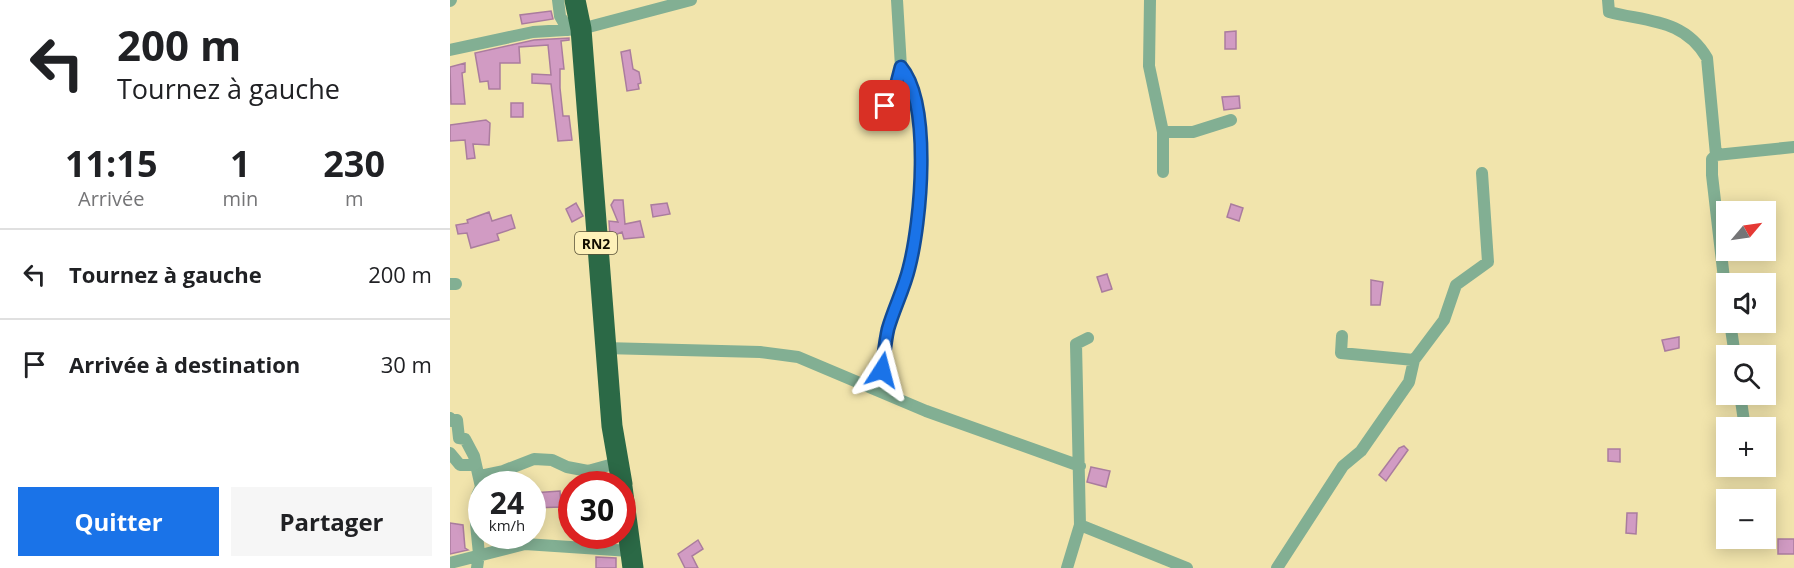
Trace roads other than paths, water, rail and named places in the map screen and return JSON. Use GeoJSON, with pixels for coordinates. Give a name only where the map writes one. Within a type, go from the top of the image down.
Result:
{"type":"FeatureCollection","features":[{"type":"Feature","properties":{"kind":"highway","name":"RN2"},"geometry":{"type":"LineString","coordinates":[[575,0],[574,29],[604,348],[618,471]]}},
{"type":"Feature","properties":{"kind":"street"},"geometry":{"type":"LineString","coordinates":[[558,0],[560,16],[574,29]]}},
{"type":"Feature","properties":{"kind":"street"},"geometry":{"type":"LineString","coordinates":[[450,50],[493,39],[574,29],[692,0]]}},
{"type":"Feature","properties":{"kind":"street"},"geometry":{"type":"LineString","coordinates":[[885,106],[894,94],[901,67],[897,0]]}},
{"type":"Feature","properties":{"kind":"street"},"geometry":{"type":"LineString","coordinates":[[1150,0],[1149,66],[1163,132],[1163,172]]}},
{"type":"Feature","properties":{"kind":"street"},"geometry":{"type":"LineString","coordinates":[[1608,0],[1609,12],[1678,28],[1699,45],[1707,58],[1716,156]]}},
{"type":"Feature","properties":{"kind":"street"},"geometry":{"type":"LineString","coordinates":[[878,390],[888,329],[910,266],[917,228],[920,129],[910,78],[901,67]]}},
{"type":"Feature","properties":{"kind":"street"},"geometry":{"type":"LineString","coordinates":[[1163,132],[1193,132],[1231,120]]}},
{"type":"Feature","properties":{"kind":"street"},"geometry":{"type":"LineString","coordinates":[[1723,273],[1712,159],[1716,156],[1794,147]]}},
{"type":"Feature","properties":{"kind":"street"},"geometry":{"type":"LineString","coordinates":[[1277,568],[1343,466],[1361,451],[1409,382],[1414,360],[1444,320],[1456,285],[1488,262],[1482,173]]}},
{"type":"Feature","properties":{"kind":"street"},"geometry":{"type":"LineString","coordinates":[[1342,336],[1341,353],[1414,360]]}},
{"type":"Feature","properties":{"kind":"street"},"geometry":{"type":"LineString","coordinates":[[1067,568],[1080,525],[1076,344],[1088,338]]}},
{"type":"Feature","properties":{"kind":"street"},"geometry":{"type":"LineString","coordinates":[[604,348],[760,352],[798,357],[926,411],[1080,466]]}},
{"type":"Feature","properties":{"kind":"street"},"geometry":{"type":"LineString","coordinates":[[450,418],[452,421],[458,420],[459,438],[465,439],[478,470],[481,487],[477,496],[476,524],[479,554],[477,568]]}},
{"type":"Feature","properties":{"kind":"street"},"geometry":{"type":"LineString","coordinates":[[450,453],[460,465],[478,470],[503,471],[534,459],[552,460],[588,471],[616,463]]}},
{"type":"Feature","properties":{"kind":"street"},"geometry":{"type":"LineString","coordinates":[[1080,525],[1187,568]]}},
{"type":"Feature","properties":{"kind":"street"},"geometry":{"type":"LineString","coordinates":[[450,563],[525,544],[631,559]]}}]}
